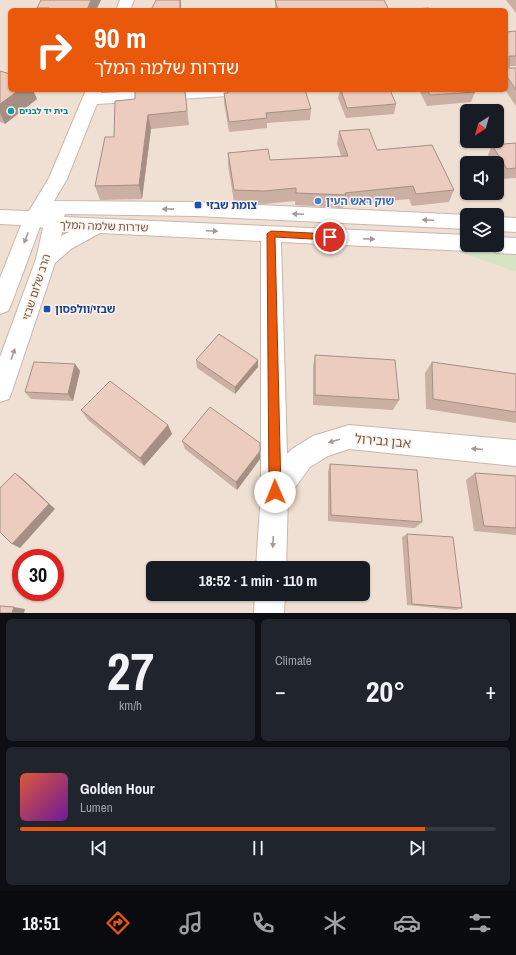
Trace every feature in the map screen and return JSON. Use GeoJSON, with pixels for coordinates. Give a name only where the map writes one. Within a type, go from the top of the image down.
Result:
{"type":"FeatureCollection","features":[{"type":"Feature","properties":{"kind":"street"},"geometry":{"type":"LineString","coordinates":[[92,95],[183,92]]}},
{"type":"Feature","properties":{"kind":"street","name":"הרב שלום שבזי"},"geometry":{"type":"LineString","coordinates":[[0,391],[46,259],[54,201],[92,95]]}},
{"type":"Feature","properties":{"kind":"street"},"geometry":{"type":"LineString","coordinates":[[1,217],[54,201]]}},
{"type":"Feature","properties":{"kind":"street","name":"הרב שלום שבזי"},"geometry":{"type":"LineString","coordinates":[[0,305],[34,218],[54,201]]}},
{"type":"Feature","properties":{"kind":"street","name":"שדרות שלמה המלך"},"geometry":{"type":"LineString","coordinates":[[54,201],[97,226],[460,243]]}},
{"type":"Feature","properties":{"kind":"street","name":"שדרות שלמה המלך"},"geometry":{"type":"LineString","coordinates":[[1,217],[34,218],[54,201],[460,222]]}},
{"type":"Feature","properties":{"kind":"street"},"geometry":{"type":"LineString","coordinates":[[504,224],[516,225]]}},
{"type":"Feature","properties":{"kind":"street"},"geometry":{"type":"LineString","coordinates":[[46,259],[64,244],[97,226]]}},
{"type":"Feature","properties":{"kind":"street"},"geometry":{"type":"LineString","coordinates":[[271,234],[275,492],[272,561]]}},
{"type":"Feature","properties":{"kind":"street"},"geometry":{"type":"LineString","coordinates":[[504,245],[516,246]]}},
{"type":"Feature","properties":{"kind":"street","name":"אבן גבירול"},"geometry":{"type":"LineString","coordinates":[[275,492],[301,458],[322,445],[349,437],[516,453]]}},
{"type":"Feature","properties":{"kind":"street"},"geometry":{"type":"LineString","coordinates":[[269,613],[270,601]]}},
{"type":"Feature","properties":{"kind":"shaded area"},"geometry":{"type":"Polygon","coordinates":[[[0,0],[516,0],[516,613],[0,613],[0,0]]]}},
{"type":"Feature","properties":{"kind":"green space"},"geometry":{"type":"Polygon","coordinates":[[[432,242],[460,244],[460,252],[432,242]]]}},
{"type":"Feature","properties":{"kind":"green space"},"geometry":{"type":"Polygon","coordinates":[[[504,246],[516,246],[516,272],[460,252],[504,252],[504,246]]]}},
{"type":"Feature","properties":{"kind":"building"},"geometry":{"type":"Polygon","coordinates":[[[41,0],[91,0],[88,8],[37,8],[41,0]]]}},
{"type":"Feature","properties":{"kind":"building"},"geometry":{"type":"Polygon","coordinates":[[[156,0],[180,0],[180,8],[152,8],[156,0]]]}},
{"type":"Feature","properties":{"kind":"building"},"geometry":{"type":"Polygon","coordinates":[[[275,0],[384,0],[388,8],[277,8],[275,0]]]}},
{"type":"Feature","properties":{"kind":"building"},"geometry":{"type":"Polygon","coordinates":[[[516,31],[516,56],[509,56],[509,68],[516,68],[516,90],[508,78],[508,32],[516,31]]]}},
{"type":"Feature","properties":{"kind":"building"},"geometry":{"type":"Polygon","coordinates":[[[0,71],[8,73],[8,92],[16,92],[0,104],[0,71]]]}},
{"type":"Feature","properties":{"kind":"building"},"geometry":{"type":"Polygon","coordinates":[[[135,92],[185,92],[187,111],[148,115],[139,185],[95,186],[105,137],[114,137],[115,101],[135,99],[135,92]]]}},
{"type":"Feature","properties":{"kind":"building"},"geometry":{"type":"Polygon","coordinates":[[[306,92],[311,109],[266,113],[267,118],[229,122],[224,93],[306,92]]]}},
{"type":"Feature","properties":{"kind":"building"},"geometry":{"type":"Polygon","coordinates":[[[342,92],[391,92],[396,104],[347,108],[342,92]]]}},
{"type":"Feature","properties":{"kind":"building"},"geometry":{"type":"Polygon","coordinates":[[[428,92],[475,92],[430,95],[428,92]]]}},
{"type":"Feature","properties":{"kind":"building"},"geometry":{"type":"Polygon","coordinates":[[[369,129],[377,150],[432,145],[454,190],[416,194],[413,186],[345,193],[346,195],[296,193],[296,188],[264,191],[234,190],[228,153],[268,149],[270,160],[348,156],[339,131],[369,129]]]}},
{"type":"Feature","properties":{"kind":"building"},"geometry":{"type":"Polygon","coordinates":[[[516,143],[516,168],[507,169],[504,164],[504,156],[499,156],[494,148],[504,148],[504,144],[516,143]]]}},
{"type":"Feature","properties":{"kind":"building"},"geometry":{"type":"Polygon","coordinates":[[[219,334],[258,360],[235,387],[196,360],[219,334]]]}},
{"type":"Feature","properties":{"kind":"building"},"geometry":{"type":"Polygon","coordinates":[[[315,355],[395,360],[399,400],[315,395],[315,355]]]}},
{"type":"Feature","properties":{"kind":"building"},"geometry":{"type":"Polygon","coordinates":[[[34,362],[75,364],[68,394],[25,392],[34,362]]]}},
{"type":"Feature","properties":{"kind":"building"},"geometry":{"type":"Polygon","coordinates":[[[432,362],[516,374],[516,412],[433,399],[432,362]]]}},
{"type":"Feature","properties":{"kind":"building"},"geometry":{"type":"Polygon","coordinates":[[[110,381],[168,425],[140,458],[81,410],[110,381]]]}},
{"type":"Feature","properties":{"kind":"building"},"geometry":{"type":"Polygon","coordinates":[[[210,407],[260,443],[260,451],[236,482],[182,441],[210,407]]]}},
{"type":"Feature","properties":{"kind":"building"},"geometry":{"type":"Polygon","coordinates":[[[330,464],[417,470],[422,522],[331,515],[330,464]]]}},
{"type":"Feature","properties":{"kind":"building"},"geometry":{"type":"Polygon","coordinates":[[[15,473],[49,504],[12,544],[0,532],[0,488],[15,473]]]}},
{"type":"Feature","properties":{"kind":"building"},"geometry":{"type":"Polygon","coordinates":[[[475,473],[516,476],[516,528],[484,526],[475,473]]]}},
{"type":"Feature","properties":{"kind":"building"},"geometry":{"type":"Polygon","coordinates":[[[407,534],[453,537],[462,608],[412,604],[407,534]]]}},
{"type":"Feature","properties":{"kind":"building"},"geometry":{"type":"Polygon","coordinates":[[[0,606],[14,607],[12,613],[0,613],[0,606]]]}},
{"type":"Feature","properties":{"kind":"place","name":"בית יד לבנים"},"geometry":{"type":"Point","coordinates":[11,111]}},
{"type":"Feature","properties":{"kind":"place","name":"שוק ראש העין"},"geometry":{"type":"Point","coordinates":[318,201]}},
{"type":"Feature","properties":{"kind":"place","name":"צומת שבזי"},"geometry":{"type":"Point","coordinates":[198,205]}},
{"type":"Feature","properties":{"kind":"place","name":"שבזי/וולפסון"},"geometry":{"type":"Point","coordinates":[47,309]}},
{"type":"Feature","properties":{"kind":"route"},"geometry":{"type":"LineString","coordinates":[[275,492],[271,234],[330,237]]}}]}
